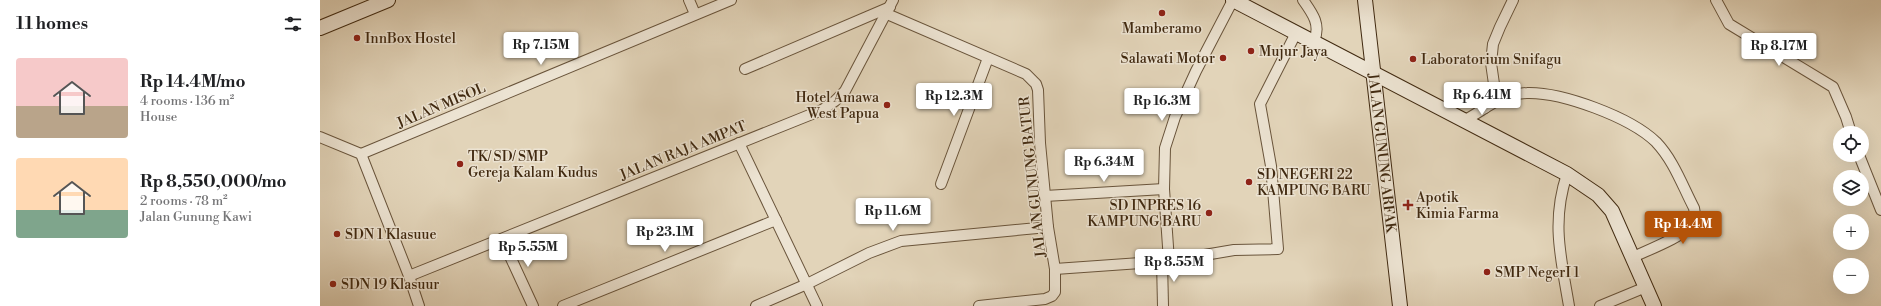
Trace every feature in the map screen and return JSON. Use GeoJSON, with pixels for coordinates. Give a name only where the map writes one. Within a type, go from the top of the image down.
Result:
{"type":"FeatureCollection","features":[{"type":"Feature","properties":{"kind":"street"},"geometry":{"type":"LineString","coordinates":[[320,28],[388,0]]}},
{"type":"Feature","properties":{"kind":"street"},"geometry":{"type":"LineString","coordinates":[[689,0],[695,14]]}},
{"type":"Feature","properties":{"kind":"street","name":"JALAN MISOL"},"geometry":{"type":"LineString","coordinates":[[361,154],[731,0]]}},
{"type":"Feature","properties":{"kind":"street"},"geometry":{"type":"LineString","coordinates":[[1163,306],[1166,261],[1164,189],[1165,148],[1170,130],[1196,71],[1233,0],[1567,174],[1598,195],[1612,211],[1654,306]]}},
{"type":"Feature","properties":{"kind":"street"},"geometry":{"type":"LineString","coordinates":[[1304,0],[1314,16],[1318,27],[1314,41]]}},
{"type":"Feature","properties":{"kind":"street","name":"JALAN GUNUNG ARFAK"},"geometry":{"type":"LineString","coordinates":[[1365,0],[1400,306]]}},
{"type":"Feature","properties":{"kind":"street"},"geometry":{"type":"LineString","coordinates":[[1485,108],[1494,84],[1491,63],[1493,44],[1513,0]]}},
{"type":"Feature","properties":{"kind":"street"},"geometry":{"type":"LineString","coordinates":[[1716,0],[1730,24],[1833,88],[1849,126]]}},
{"type":"Feature","properties":{"kind":"street"},"geometry":{"type":"LineString","coordinates":[[745,69],[890,7]]}},
{"type":"Feature","properties":{"kind":"street","name":"JALAN GUNUNG BATUR"},"geometry":{"type":"LineString","coordinates":[[890,7],[988,58],[1026,74],[1036,84],[1040,97],[1040,143],[1048,227],[1055,269],[1055,288],[1052,296],[1045,299],[979,306]]}},
{"type":"Feature","properties":{"kind":"street","name":"JALAN RAJA AMPAT"},"geometry":{"type":"LineString","coordinates":[[409,276],[822,110],[835,101],[845,91],[854,78],[890,7]]}},
{"type":"Feature","properties":{"kind":"street"},"geometry":{"type":"LineString","coordinates":[[1055,269],[1166,261],[1234,250],[1278,249],[1271,166],[1260,104],[1296,33]]}},
{"type":"Feature","properties":{"kind":"street"},"geometry":{"type":"LineString","coordinates":[[941,184],[988,58]]}},
{"type":"Feature","properties":{"kind":"street"},"geometry":{"type":"LineString","coordinates":[[1463,121],[1506,97],[1526,93],[1550,95],[1623,120],[1640,129],[1656,143],[1668,157],[1694,208],[1695,216],[1694,224],[1687,229],[1673,238],[1633,257]]}},
{"type":"Feature","properties":{"kind":"street"},"geometry":{"type":"LineString","coordinates":[[320,137],[361,154],[409,276],[419,306]]}},
{"type":"Feature","properties":{"kind":"street"},"geometry":{"type":"LineString","coordinates":[[740,143],[817,306]]}},
{"type":"Feature","properties":{"kind":"street"},"geometry":{"type":"LineString","coordinates":[[1862,162],[1881,210]]}},
{"type":"Feature","properties":{"kind":"street"},"geometry":{"type":"LineString","coordinates":[[1567,174],[1561,192],[1557,238],[1569,306]]}},
{"type":"Feature","properties":{"kind":"street"},"geometry":{"type":"LineString","coordinates":[[1045,196],[1164,189]]}},
{"type":"Feature","properties":{"kind":"street"},"geometry":{"type":"LineString","coordinates":[[563,306],[776,220]]}},
{"type":"Feature","properties":{"kind":"street"},"geometry":{"type":"LineString","coordinates":[[756,306],[807,284],[869,254],[901,241],[1048,227]]}},
{"type":"Feature","properties":{"kind":"street"},"geometry":{"type":"LineString","coordinates":[[502,239],[533,306]]}},
{"type":"Feature","properties":{"kind":"street"},"geometry":{"type":"LineString","coordinates":[[1600,306],[1646,287]]}},
{"type":"Feature","properties":{"kind":"place","name":"Mamberamo"},"geometry":{"type":"Point","coordinates":[1162,13]}},
{"type":"Feature","properties":{"kind":"place","name":"InnBox Hostel"},"geometry":{"type":"Point","coordinates":[357,38]}},
{"type":"Feature","properties":{"kind":"place","name":"Mujur Jaya"},"geometry":{"type":"Point","coordinates":[1251,51]}},
{"type":"Feature","properties":{"kind":"place","name":"Salawati Motor"},"geometry":{"type":"Point","coordinates":[1223,58]}},
{"type":"Feature","properties":{"kind":"place","name":"Laboratorium Snifagu"},"geometry":{"type":"Point","coordinates":[1413,59]}},
{"type":"Feature","properties":{"kind":"place","name":"Hotel Amawa West Papua"},"geometry":{"type":"Point","coordinates":[887,105]}},
{"type":"Feature","properties":{"kind":"place","name":"TK/ SD/ SMP Gereja Kalam Kudus"},"geometry":{"type":"Point","coordinates":[460,164]}},
{"type":"Feature","properties":{"kind":"place","name":"SD NEGERI 22 KAMPUNG BARU"},"geometry":{"type":"Point","coordinates":[1249,182]}},
{"type":"Feature","properties":{"kind":"place","name":"Apotik Kimia Farma"},"geometry":{"type":"Point","coordinates":[1408,205]}},
{"type":"Feature","properties":{"kind":"place","name":"SD INPRES 16 KAMPUNG BARU"},"geometry":{"type":"Point","coordinates":[1209,213]}},
{"type":"Feature","properties":{"kind":"place","name":"SDN 1 Klasuue"},"geometry":{"type":"Point","coordinates":[337,234]}},
{"type":"Feature","properties":{"kind":"place","name":"SMP NegerI 1"},"geometry":{"type":"Point","coordinates":[1487,272]}},
{"type":"Feature","properties":{"kind":"place","name":"SDN 19 Klasuur"},"geometry":{"type":"Point","coordinates":[333,284]}}]}
